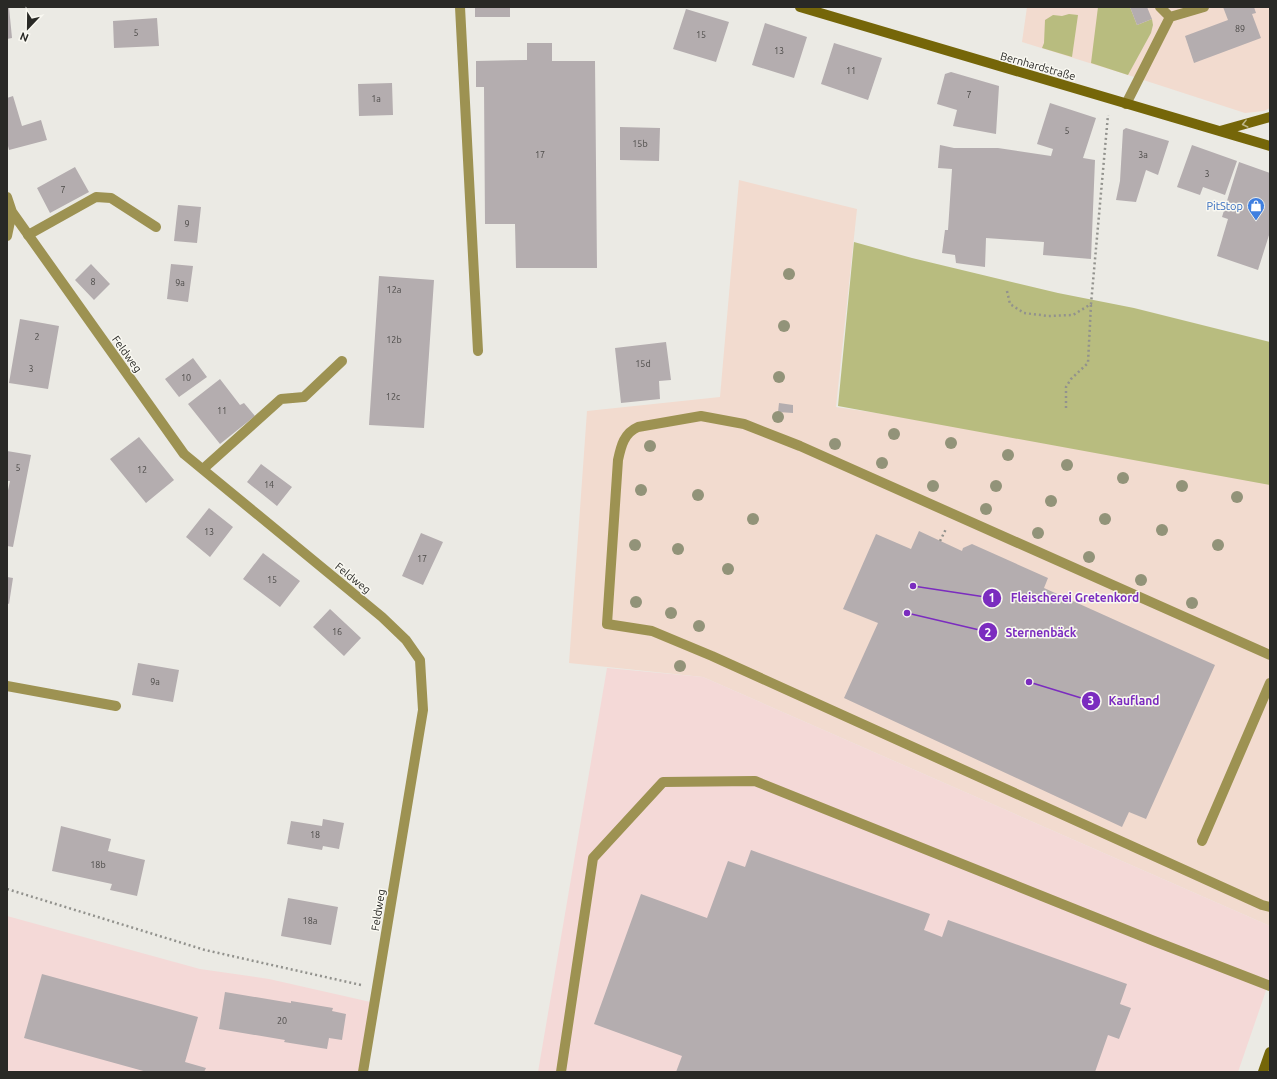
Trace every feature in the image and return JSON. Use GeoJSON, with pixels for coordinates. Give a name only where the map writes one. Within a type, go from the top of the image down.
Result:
{"type":"FeatureCollection","features":[{"type":"Feature","properties":{"kind":"street"},"geometry":{"type":"LineString","coordinates":[[460,7],[478,351]]}},
{"type":"Feature","properties":{"kind":"street","name":"Bernhardstraße"},"geometry":{"type":"LineString","coordinates":[[800,7],[1270,146]]}},
{"type":"Feature","properties":{"kind":"street"},"geometry":{"type":"LineString","coordinates":[[1160,7],[1170,17]]}},
{"type":"Feature","properties":{"kind":"street"},"geometry":{"type":"LineString","coordinates":[[1126,104],[1170,17],[1204,7]]}},
{"type":"Feature","properties":{"kind":"street"},"geometry":{"type":"LineString","coordinates":[[1220,131],[1270,117]]}},
{"type":"Feature","properties":{"kind":"street","name":"Feldweg"},"geometry":{"type":"LineString","coordinates":[[7,197],[12,212],[184,454],[382,617],[406,640],[420,660],[423,710],[363,1072]]}},
{"type":"Feature","properties":{"kind":"street"},"geometry":{"type":"LineString","coordinates":[[28,235],[96,197],[111,198],[156,226]]}},
{"type":"Feature","properties":{"kind":"street"},"geometry":{"type":"LineString","coordinates":[[7,236],[12,212]]}},
{"type":"Feature","properties":{"kind":"street"},"geometry":{"type":"LineString","coordinates":[[202,469],[281,400],[304,397],[342,362]]}},
{"type":"Feature","properties":{"kind":"street"},"geometry":{"type":"LineString","coordinates":[[1270,655],[800,446],[744,424],[701,416],[638,427],[632,430],[621,444],[618,460],[607,624],[652,631],[712,656],[1262,906],[1270,907]]}},
{"type":"Feature","properties":{"kind":"street"},"geometry":{"type":"LineString","coordinates":[[1202,841],[1270,683]]}},
{"type":"Feature","properties":{"kind":"street"},"geometry":{"type":"LineString","coordinates":[[7,686],[116,706]]}},
{"type":"Feature","properties":{"kind":"street"},"geometry":{"type":"LineString","coordinates":[[561,1072],[593,858],[663,782],[755,781],[1270,986]]}},
{"type":"Feature","properties":{"kind":"street"},"geometry":{"type":"LineString","coordinates":[[1263,1072],[1270,1052]]}},
{"type":"Feature","properties":{"kind":"path"},"geometry":{"type":"LineString","coordinates":[[1066,408],[1066,387],[1071,379],[1088,363],[1091,304],[1110,99]]}},
{"type":"Feature","properties":{"kind":"path"},"geometry":{"type":"LineString","coordinates":[[1007,291],[1010,304],[1024,313],[1048,316],[1073,315],[1091,304]]}},
{"type":"Feature","properties":{"kind":"path"},"geometry":{"type":"LineString","coordinates":[[7,889],[206,950],[377,988]]}},
{"type":"Feature","properties":{"kind":"shaded area"},"geometry":{"type":"Polygon","coordinates":[[[1027,7],[1270,7],[1270,108],[1264,111],[1245,113],[1022,42],[1027,7]]]}},
{"type":"Feature","properties":{"kind":"shaded area"},"geometry":{"type":"Polygon","coordinates":[[[739,180],[857,209],[836,407],[1270,471],[1270,926],[703,677],[569,663],[587,411],[720,397],[739,180]]]}},
{"type":"Feature","properties":{"kind":"shaded area"},"geometry":{"type":"Polygon","coordinates":[[[607,668],[703,677],[1270,926],[1270,979],[1238,1072],[538,1072],[607,668]]]}},
{"type":"Feature","properties":{"kind":"shaded area"},"geometry":{"type":"Polygon","coordinates":[[[7,916],[200,969],[269,979],[375,1003],[363,1072],[7,1072],[7,916]]]}},
{"type":"Feature","properties":{"kind":"green space"},"geometry":{"type":"Polygon","coordinates":[[[1098,7],[1130,7],[1137,25],[1152,19],[1153,25],[1151,33],[1128,75],[1091,63],[1098,7]]]}},
{"type":"Feature","properties":{"kind":"green space"},"geometry":{"type":"Polygon","coordinates":[[[1069,14],[1078,15],[1072,57],[1042,48],[1044,43],[1045,20],[1053,15],[1062,16],[1069,14]]]}},
{"type":"Feature","properties":{"kind":"green space"},"geometry":{"type":"Polygon","coordinates":[[[854,242],[912,258],[1058,293],[1134,308],[1270,342],[1270,485],[838,406],[854,242]]]}},
{"type":"Feature","properties":{"kind":"building"},"geometry":{"type":"Polygon","coordinates":[[[9,7],[12,38],[7,39],[7,8],[9,7]]]}},
{"type":"Feature","properties":{"kind":"building"},"geometry":{"type":"Polygon","coordinates":[[[475,7],[510,7],[510,17],[475,17],[475,7]]]}},
{"type":"Feature","properties":{"kind":"building"},"geometry":{"type":"Polygon","coordinates":[[[1130,7],[1147,7],[1152,19],[1137,25],[1130,7]]]}},
{"type":"Feature","properties":{"kind":"building"},"geometry":{"type":"Polygon","coordinates":[[[1223,7],[1254,7],[1256,13],[1252,14],[1261,38],[1194,63],[1185,36],[1228,20],[1223,7]]]}},
{"type":"Feature","properties":{"kind":"building"},"geometry":{"type":"Polygon","coordinates":[[[686,9],[729,22],[716,62],[673,49],[686,9]]]}},
{"type":"Feature","properties":{"kind":"building"},"geometry":{"type":"Polygon","coordinates":[[[157,18],[159,46],[114,48],[113,21],[157,18]]]}},
{"type":"Feature","properties":{"kind":"building"},"geometry":{"type":"Polygon","coordinates":[[[765,23],[807,37],[794,78],[752,65],[765,23]]]}},
{"type":"Feature","properties":{"kind":"building"},"geometry":{"type":"Polygon","coordinates":[[[527,43],[552,43],[552,61],[595,61],[597,268],[516,268],[515,224],[485,224],[484,87],[476,87],[476,61],[527,60],[527,43]]]}},
{"type":"Feature","properties":{"kind":"building"},"geometry":{"type":"Polygon","coordinates":[[[834,43],[882,58],[868,100],[821,84],[834,43]]]}},
{"type":"Feature","properties":{"kind":"building"},"geometry":{"type":"Polygon","coordinates":[[[951,72],[999,86],[996,134],[953,126],[957,110],[937,104],[945,74],[951,72]]]}},
{"type":"Feature","properties":{"kind":"building"},"geometry":{"type":"Polygon","coordinates":[[[392,83],[393,115],[359,116],[358,84],[392,83]]]}},
{"type":"Feature","properties":{"kind":"building"},"geometry":{"type":"Polygon","coordinates":[[[13,96],[22,126],[41,120],[47,140],[9,150],[7,142],[7,98],[13,96]]]}},
{"type":"Feature","properties":{"kind":"building"},"geometry":{"type":"Polygon","coordinates":[[[1050,103],[1096,118],[1083,158],[1095,160],[1091,259],[1043,255],[1044,242],[986,238],[985,267],[956,263],[955,255],[942,253],[945,230],[948,230],[952,169],[938,168],[940,145],[954,148],[998,148],[1051,156],[1053,149],[1037,144],[1050,103]]]}},
{"type":"Feature","properties":{"kind":"building"},"geometry":{"type":"Polygon","coordinates":[[[620,127],[660,128],[659,161],[620,160],[620,127]]]}},
{"type":"Feature","properties":{"kind":"building"},"geometry":{"type":"Polygon","coordinates":[[[1126,128],[1169,141],[1158,175],[1146,170],[1136,202],[1116,200],[1120,181],[1123,130],[1126,128]]]}},
{"type":"Feature","properties":{"kind":"building"},"geometry":{"type":"Polygon","coordinates":[[[1192,145],[1237,161],[1225,195],[1203,187],[1200,195],[1177,187],[1192,145]]]}},
{"type":"Feature","properties":{"kind":"building"},"geometry":{"type":"Polygon","coordinates":[[[1239,162],[1270,173],[1270,232],[1258,270],[1217,256],[1228,219],[1222,217],[1239,162]]]}},
{"type":"Feature","properties":{"kind":"building"},"geometry":{"type":"Polygon","coordinates":[[[75,167],[89,192],[50,213],[37,188],[75,167]]]}},
{"type":"Feature","properties":{"kind":"building"},"geometry":{"type":"Polygon","coordinates":[[[178,205],[201,207],[197,243],[174,241],[178,205]]]}},
{"type":"Feature","properties":{"kind":"building"},"geometry":{"type":"Polygon","coordinates":[[[91,264],[110,284],[94,300],[75,280],[91,264]]]}},
{"type":"Feature","properties":{"kind":"building"},"geometry":{"type":"Polygon","coordinates":[[[171,264],[193,266],[188,302],[167,299],[171,264]]]}},
{"type":"Feature","properties":{"kind":"building"},"geometry":{"type":"Polygon","coordinates":[[[379,276],[434,280],[424,428],[369,425],[379,276]]]}},
{"type":"Feature","properties":{"kind":"building"},"geometry":{"type":"Polygon","coordinates":[[[20,319],[59,326],[48,389],[9,383],[20,319]]]}},
{"type":"Feature","properties":{"kind":"building"},"geometry":{"type":"Polygon","coordinates":[[[666,342],[671,380],[659,381],[660,399],[621,403],[615,348],[666,342]]]}},
{"type":"Feature","properties":{"kind":"building"},"geometry":{"type":"Polygon","coordinates":[[[193,358],[207,377],[179,397],[165,379],[193,358]]]}},
{"type":"Feature","properties":{"kind":"building"},"geometry":{"type":"Polygon","coordinates":[[[220,379],[240,405],[244,403],[255,416],[220,444],[188,404],[220,379]]]}},
{"type":"Feature","properties":{"kind":"building"},"geometry":{"type":"Polygon","coordinates":[[[779,403],[793,405],[793,413],[778,412],[779,403]]]}},
{"type":"Feature","properties":{"kind":"building"},"geometry":{"type":"Polygon","coordinates":[[[139,437],[174,480],[146,503],[110,459],[139,437]]]}},
{"type":"Feature","properties":{"kind":"building"},"geometry":{"type":"Polygon","coordinates":[[[7,451],[31,455],[13,547],[7,546],[7,495],[10,481],[7,481],[7,451]]]}},
{"type":"Feature","properties":{"kind":"building"},"geometry":{"type":"Polygon","coordinates":[[[261,464],[292,487],[277,506],[247,482],[261,464]]]}},
{"type":"Feature","properties":{"kind":"building"},"geometry":{"type":"Polygon","coordinates":[[[209,508],[233,527],[210,557],[186,537],[209,508]]]}},
{"type":"Feature","properties":{"kind":"building"},"geometry":{"type":"Polygon","coordinates":[[[919,531],[962,551],[963,548],[972,544],[1048,578],[1044,588],[1215,665],[1146,819],[1129,812],[1122,827],[844,698],[878,623],[843,609],[876,534],[911,549],[919,531]]]}},
{"type":"Feature","properties":{"kind":"building"},"geometry":{"type":"Polygon","coordinates":[[[421,533],[443,542],[423,585],[402,576],[421,533]]]}},
{"type":"Feature","properties":{"kind":"building"},"geometry":{"type":"Polygon","coordinates":[[[263,553],[300,581],[280,607],[243,579],[263,553]]]}},
{"type":"Feature","properties":{"kind":"building"},"geometry":{"type":"Polygon","coordinates":[[[7,577],[13,578],[9,604],[7,603],[7,577]]]}},
{"type":"Feature","properties":{"kind":"building"},"geometry":{"type":"Polygon","coordinates":[[[330,609],[361,638],[344,656],[313,627],[330,609]]]}},
{"type":"Feature","properties":{"kind":"building"},"geometry":{"type":"Polygon","coordinates":[[[138,663],[179,670],[173,702],[132,695],[138,663]]]}},
{"type":"Feature","properties":{"kind":"building"},"geometry":{"type":"Polygon","coordinates":[[[323,819],[344,823],[339,849],[323,846],[322,850],[287,844],[291,821],[322,826],[323,819]]]}},
{"type":"Feature","properties":{"kind":"building"},"geometry":{"type":"Polygon","coordinates":[[[61,826],[111,839],[108,851],[145,860],[137,896],[110,890],[112,884],[52,871],[61,826]]]}},
{"type":"Feature","properties":{"kind":"building"},"geometry":{"type":"Polygon","coordinates":[[[751,850],[930,914],[924,930],[942,937],[948,920],[1127,984],[1120,1004],[1131,1008],[1119,1039],[1108,1035],[1095,1072],[676,1072],[682,1056],[594,1024],[641,894],[707,918],[728,861],[745,867],[751,850]]]}},
{"type":"Feature","properties":{"kind":"building"},"geometry":{"type":"Polygon","coordinates":[[[288,898],[338,907],[331,945],[281,936],[288,898]]]}},
{"type":"Feature","properties":{"kind":"building"},"geometry":{"type":"Polygon","coordinates":[[[42,974],[198,1017],[185,1062],[206,1068],[204,1072],[147,1072],[24,1038],[42,974]]]}},
{"type":"Feature","properties":{"kind":"building"},"geometry":{"type":"Polygon","coordinates":[[[225,992],[291,1003],[291,1001],[333,1008],[332,1011],[346,1014],[342,1040],[329,1038],[327,1049],[284,1042],[285,1040],[219,1029],[225,992]]]}},
{"type":"Feature","properties":{"kind":"place","name":"PitStop"},"geometry":{"type":"Point","coordinates":[1256,221]}},
{"type":"Feature","properties":{"kind":"place","name":"Fleischerei Gretenkord"},"geometry":{"type":"Point","coordinates":[913,586]}},
{"type":"Feature","properties":{"kind":"place","name":"Sternenbäck"},"geometry":{"type":"Point","coordinates":[907,613]}},
{"type":"Feature","properties":{"kind":"place","name":"Kaufland"},"geometry":{"type":"Point","coordinates":[1029,682]}}]}
